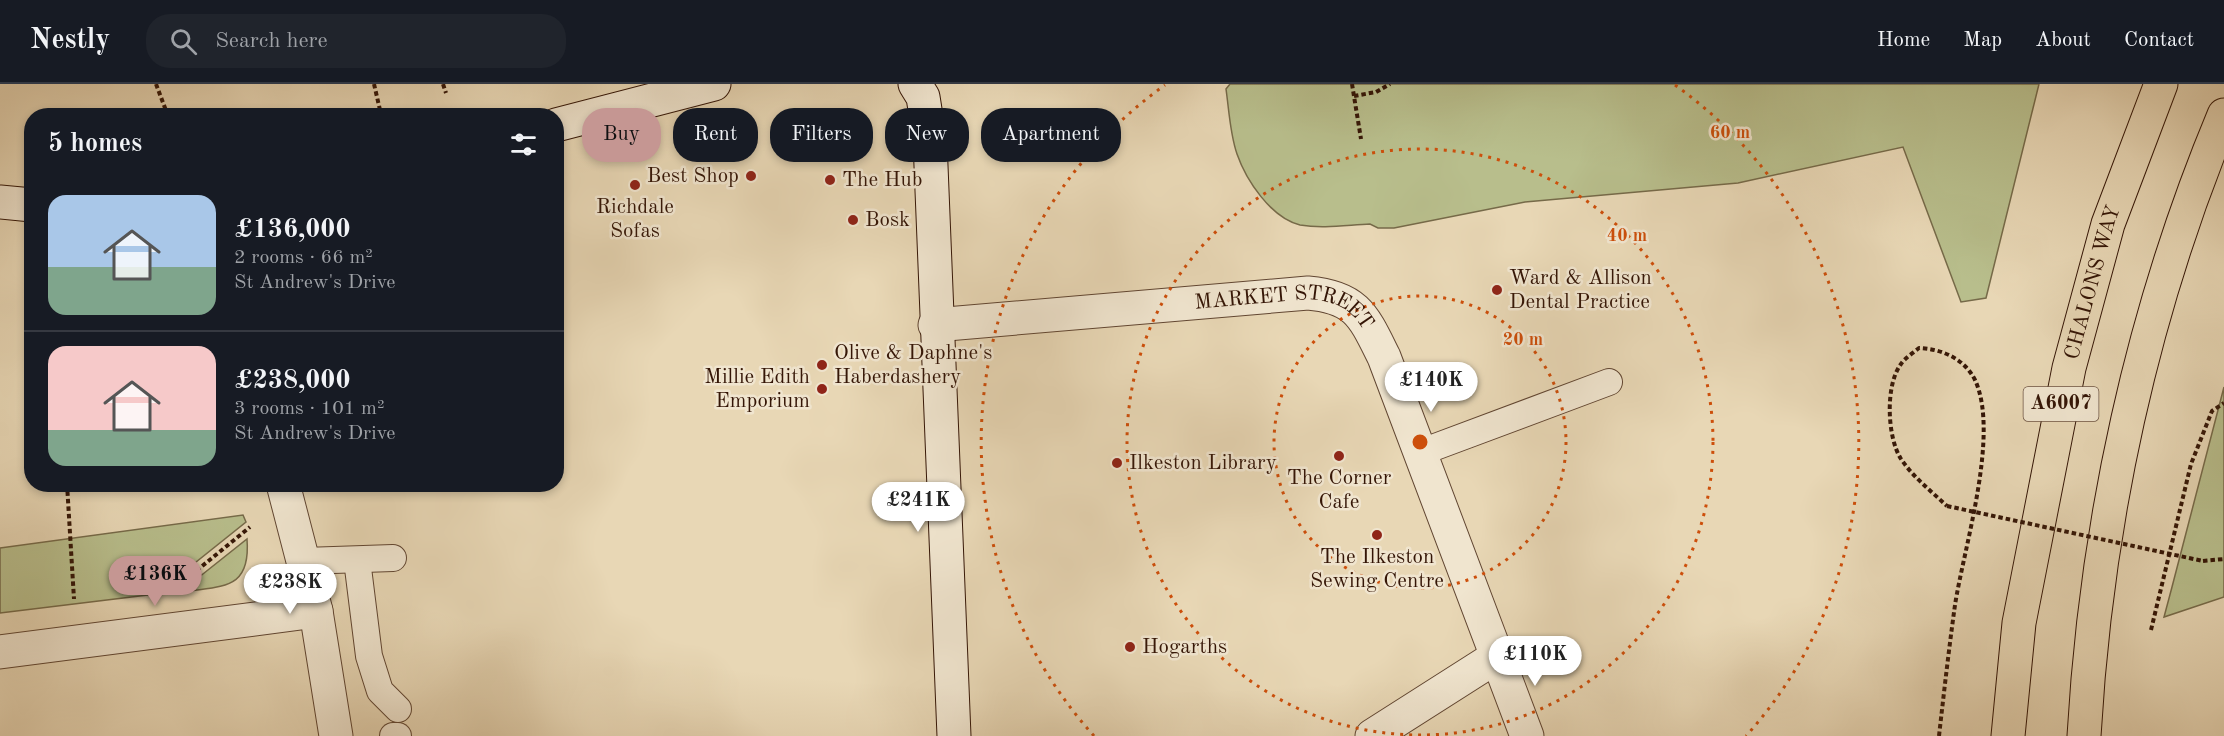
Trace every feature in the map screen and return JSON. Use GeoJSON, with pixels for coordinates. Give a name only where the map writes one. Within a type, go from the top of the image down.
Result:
{"type":"FeatureCollection","features":[{"type":"Feature","properties":{"kind":"main road","name":"CHALONS WAY"},"geometry":{"type":"LineString","coordinates":[[2008,736],[2019,623],[2068,368],[2108,224],[2161,84]]}},
{"type":"Feature","properties":{"kind":"main road","name":"A6007"},"geometry":{"type":"LineString","coordinates":[[2084,736],[2087,687],[2108,513],[2123,443],[2161,288],[2224,115]]}},
{"type":"Feature","properties":{"kind":"street"},"geometry":{"type":"LineString","coordinates":[[564,122],[714,84]]}},
{"type":"Feature","properties":{"kind":"street"},"geometry":{"type":"LineString","coordinates":[[915,84],[923,97],[928,117],[954,736]]}},
{"type":"Feature","properties":{"kind":"street"},"geometry":{"type":"LineString","coordinates":[[0,202],[24,204]]}},
{"type":"Feature","properties":{"kind":"street","name":"MARKET STREET"},"geometry":{"type":"LineString","coordinates":[[935,325],[1308,293],[1327,294],[1354,307],[1365,319],[1384,357],[1527,736]]}},
{"type":"Feature","properties":{"kind":"street"},"geometry":{"type":"LineString","coordinates":[[285,492],[316,611],[336,736]]}},
{"type":"Feature","properties":{"kind":"street"},"geometry":{"type":"LineString","coordinates":[[0,652],[316,611]]}},
{"type":"Feature","properties":{"kind":"street"},"geometry":{"type":"LineString","coordinates":[[1372,736],[1496,657]]}},
{"type":"Feature","properties":{"kind":"lane"},"geometry":{"type":"LineString","coordinates":[[1419,453],[1609,382]]}},
{"type":"Feature","properties":{"kind":"lane"},"geometry":{"type":"LineString","coordinates":[[304,561],[393,558]]}},
{"type":"Feature","properties":{"kind":"lane"},"geometry":{"type":"LineString","coordinates":[[357,560],[369,656],[380,691],[398,710]]}},
{"type":"Feature","properties":{"kind":"lane"},"geometry":{"type":"LineString","coordinates":[[393,736],[398,735]]}},
{"type":"Feature","properties":{"kind":"path"},"geometry":{"type":"LineString","coordinates":[[156,84],[165,108]]}},
{"type":"Feature","properties":{"kind":"path"},"geometry":{"type":"LineString","coordinates":[[374,84],[380,108]]}},
{"type":"Feature","properties":{"kind":"path"},"geometry":{"type":"LineString","coordinates":[[443,84],[446,93]]}},
{"type":"Feature","properties":{"kind":"path"},"geometry":{"type":"LineString","coordinates":[[1352,84],[1361,139]]}},
{"type":"Feature","properties":{"kind":"path"},"geometry":{"type":"LineString","coordinates":[[1354,96],[1376,93],[1390,84]]}},
{"type":"Feature","properties":{"kind":"path"},"geometry":{"type":"LineString","coordinates":[[1939,736],[1956,604],[1960,580],[1968,545],[1972,521],[1975,510],[1977,498],[1983,441],[1981,403],[1974,379],[1955,357],[1935,349],[1919,348],[1900,364],[1890,397],[1891,437],[1901,458],[1915,476],[1947,506],[1970,511],[1982,513],[2203,561],[2224,559]]}},
{"type":"Feature","properties":{"kind":"path"},"geometry":{"type":"LineString","coordinates":[[2151,630],[2191,464],[2212,411],[2224,404]]}},
{"type":"Feature","properties":{"kind":"path"},"geometry":{"type":"LineString","coordinates":[[68,492],[78,642]]}},
{"type":"Feature","properties":{"kind":"path"},"geometry":{"type":"LineString","coordinates":[[177,586],[284,492]]}},
{"type":"Feature","properties":{"kind":"green space"},"geometry":{"type":"Polygon","coordinates":[[[1230,84],[2039,84],[1986,298],[1961,302],[1903,147],[1738,183],[1525,202],[1394,228],[1378,228],[1370,224],[1309,226],[1289,221],[1279,215],[1253,186],[1237,154],[1231,130],[1226,89],[1230,84]]]}},
{"type":"Feature","properties":{"kind":"green space"},"geometry":{"type":"Polygon","coordinates":[[[2224,387],[2224,597],[2164,617],[2172,587],[2224,387]]]}},
{"type":"Feature","properties":{"kind":"green space"},"geometry":{"type":"Polygon","coordinates":[[[243,515],[246,522],[156,594],[0,613],[0,548],[243,515]]]}},
{"type":"Feature","properties":{"kind":"green space"},"geometry":{"type":"Polygon","coordinates":[[[247,539],[244,569],[238,577],[220,586],[179,593],[247,539]]]}},
{"type":"Feature","properties":{"kind":"place","name":"Best Shop"},"geometry":{"type":"Point","coordinates":[751,176]}},
{"type":"Feature","properties":{"kind":"place","name":"The Hub"},"geometry":{"type":"Point","coordinates":[830,180]}},
{"type":"Feature","properties":{"kind":"place","name":"Richdale Sofas"},"geometry":{"type":"Point","coordinates":[635,185]}},
{"type":"Feature","properties":{"kind":"place","name":"Bosk"},"geometry":{"type":"Point","coordinates":[853,220]}},
{"type":"Feature","properties":{"kind":"place","name":"Ward & Allison Dental Practice"},"geometry":{"type":"Point","coordinates":[1497,290]}},
{"type":"Feature","properties":{"kind":"place","name":"Olive & Daphne's Haberdashery"},"geometry":{"type":"Point","coordinates":[822,365]}},
{"type":"Feature","properties":{"kind":"place","name":"Millie Edith Emporium"},"geometry":{"type":"Point","coordinates":[822,389]}},
{"type":"Feature","properties":{"kind":"place","name":"The Corner Cafe"},"geometry":{"type":"Point","coordinates":[1339,456]}},
{"type":"Feature","properties":{"kind":"place","name":"Ilkeston Library"},"geometry":{"type":"Point","coordinates":[1117,463]}},
{"type":"Feature","properties":{"kind":"place","name":"The Ilkeston Sewing Centre"},"geometry":{"type":"Point","coordinates":[1377,535]}},
{"type":"Feature","properties":{"kind":"place","name":"Hogarths"},"geometry":{"type":"Point","coordinates":[1130,647]}}]}
